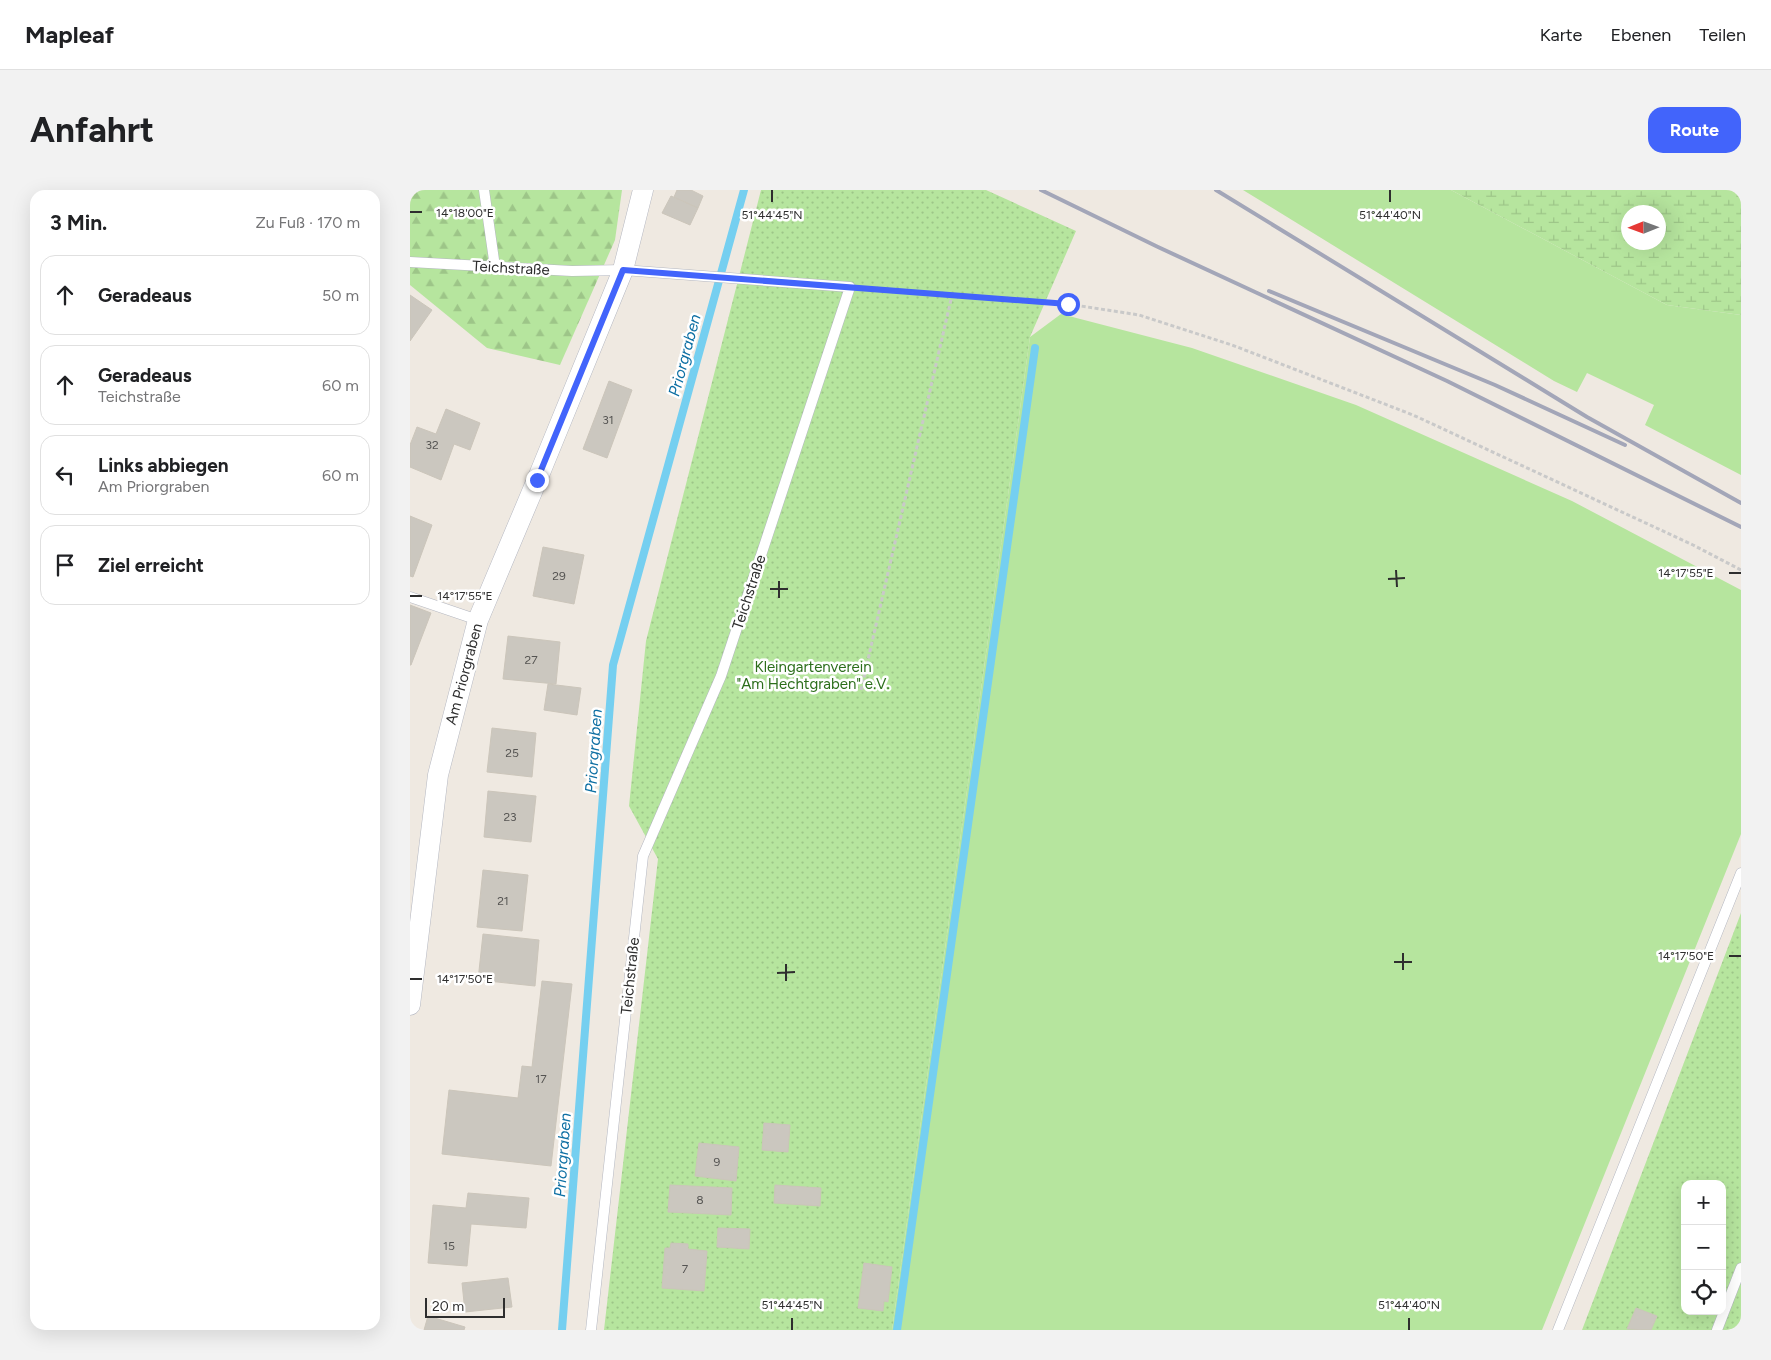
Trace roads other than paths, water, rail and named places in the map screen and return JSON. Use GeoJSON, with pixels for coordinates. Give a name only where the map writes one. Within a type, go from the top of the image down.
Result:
{"type":"FeatureCollection","features":[{"type":"Feature","properties":{"kind":"street","name":"Am Priorgraben"},"geometry":{"type":"LineString","coordinates":[[410,1006],[438,775],[478,620],[623,270],[644,190]]}},
{"type":"Feature","properties":{"kind":"lane"},"geometry":{"type":"LineString","coordinates":[[484,190],[494,267]]}},
{"type":"Feature","properties":{"kind":"lane","name":"Teichstraße"},"geometry":{"type":"LineString","coordinates":[[410,262],[572,271],[623,270],[694,277],[850,287],[721,676],[644,856],[591,1330]]}},
{"type":"Feature","properties":{"kind":"lane"},"geometry":{"type":"LineString","coordinates":[[410,596],[478,620]]}},
{"type":"Feature","properties":{"kind":"lane"},"geometry":{"type":"LineString","coordinates":[[1558,1330],[1741,873]]}},
{"type":"Feature","properties":{"kind":"lane"},"geometry":{"type":"LineString","coordinates":[[1717,1330],[1741,1268]]}},
{"type":"Feature","properties":{"kind":"waterway","name":"Priorgraben"},"geometry":{"type":"LineString","coordinates":[[562,1330],[613,665],[744,190]]}},
{"type":"Feature","properties":{"kind":"waterway"},"geometry":{"type":"LineString","coordinates":[[897,1330],[1035,348]]}},
{"type":"Feature","properties":{"kind":"railway"},"geometry":{"type":"LineString","coordinates":[[1041,190],[1158,247],[1447,381],[1741,527]]}},
{"type":"Feature","properties":{"kind":"railway"},"geometry":{"type":"LineString","coordinates":[[1216,190],[1587,417],[1741,503]]}},
{"type":"Feature","properties":{"kind":"railway"},"geometry":{"type":"LineString","coordinates":[[1269,291],[1495,385],[1625,445]]}},
{"type":"Feature","properties":{"kind":"park label","name":"Kleingartenverein \"Am Hechtgraben\" e.V."},"geometry":{"type":"Point","coordinates":[813,676]}}]}
